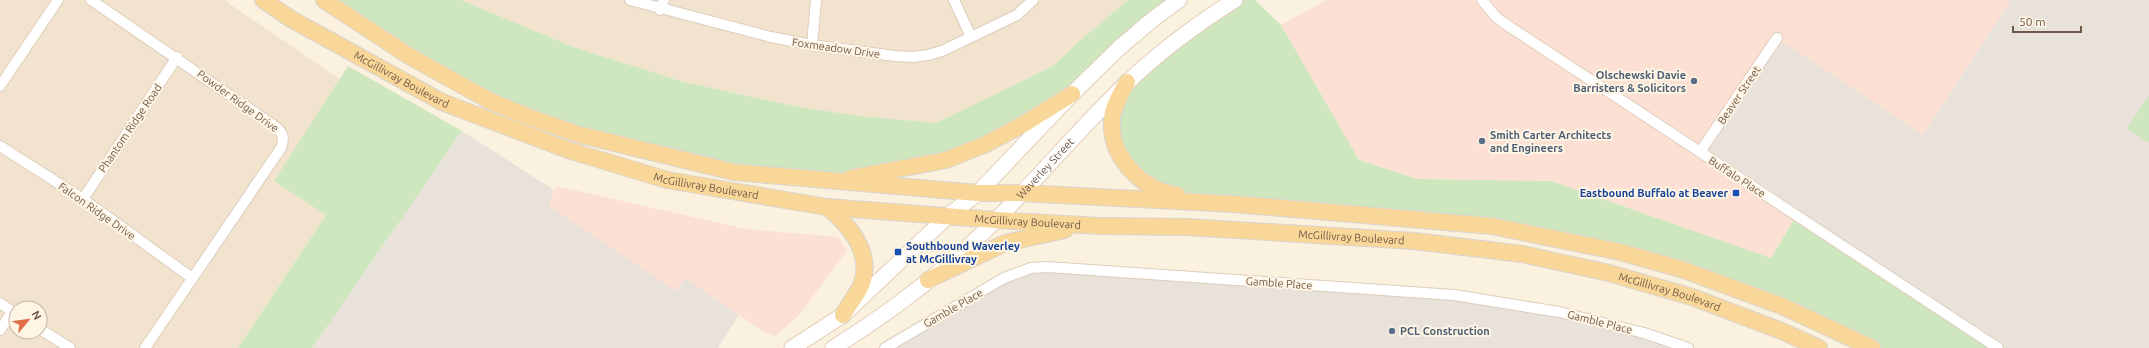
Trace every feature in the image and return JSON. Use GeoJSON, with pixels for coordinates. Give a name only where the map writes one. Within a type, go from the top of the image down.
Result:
{"type":"FeatureCollection","features":[{"type":"Feature","properties":{"kind":"main road","name":"McGillivray Boulevard"},"geometry":{"type":"LineString","coordinates":[[263,0],[291,19],[442,102],[571,151],[667,180],[828,207],[949,215],[996,220],[1101,226],[1187,227],[1414,241],[1522,254],[1608,273],[1692,298],[1778,330],[1819,348]]}},
{"type":"Feature","properties":{"kind":"main road","name":"McGillivray Boulevard"},"geometry":{"type":"LineString","coordinates":[[324,0],[408,56],[490,101],[526,116],[577,134],[734,172],[831,182],[978,193],[1021,193],[1234,204],[1492,226],[1600,247],[1681,269],[1741,290],[1817,321],[1872,348]]}},
{"type":"Feature","properties":{"kind":"main road"},"geometry":{"type":"LineString","coordinates":[[792,348],[842,315],[949,215],[978,193],[1072,94],[1119,48],[1152,20],[1179,0]]}},
{"type":"Feature","properties":{"kind":"main road","name":"Waverley Street"},"geometry":{"type":"LineString","coordinates":[[833,348],[860,331],[928,280],[996,220],[1127,82],[1201,22],[1235,0]]}},
{"type":"Feature","properties":{"kind":"main road"},"geometry":{"type":"LineString","coordinates":[[1127,82],[1116,104],[1112,124],[1114,140],[1118,153],[1126,166],[1140,178],[1170,194],[1234,204]]}},
{"type":"Feature","properties":{"kind":"main road"},"geometry":{"type":"LineString","coordinates":[[831,182],[946,160],[984,145],[1022,125],[1072,94]]}},
{"type":"Feature","properties":{"kind":"main road"},"geometry":{"type":"LineString","coordinates":[[828,207],[842,219],[857,239],[864,260],[862,283],[842,315]]}},
{"type":"Feature","properties":{"kind":"main road"},"geometry":{"type":"LineString","coordinates":[[928,280],[1005,243],[1041,234],[1101,226]]}},
{"type":"Feature","properties":{"kind":"street"},"geometry":{"type":"LineString","coordinates":[[0,86],[58,0]]}},
{"type":"Feature","properties":{"kind":"street","name":"Powder Ridge Drive"},"geometry":{"type":"LineString","coordinates":[[91,0],[177,57],[276,126],[282,132],[284,140],[281,148],[192,278]]}},
{"type":"Feature","properties":{"kind":"street","name":"Foxmeadow Drive"},"geometry":{"type":"LineString","coordinates":[[630,0],[662,5],[771,37],[812,45],[913,57],[942,51],[1016,15],[1033,0]]}},
{"type":"Feature","properties":{"kind":"street"},"geometry":{"type":"LineString","coordinates":[[812,45],[816,0]]}},
{"type":"Feature","properties":{"kind":"street"},"geometry":{"type":"LineString","coordinates":[[954,0],[971,37]]}},
{"type":"Feature","properties":{"kind":"street","name":"Buffalo Place"},"geometry":{"type":"LineString","coordinates":[[1482,0],[1496,17],[1507,25],[1998,348]]}},
{"type":"Feature","properties":{"kind":"street","name":"Beaver Street"},"geometry":{"type":"LineString","coordinates":[[1700,152],[1777,38]]}},
{"type":"Feature","properties":{"kind":"street","name":"Phantom Ridge Road"},"geometry":{"type":"LineString","coordinates":[[83,199],[177,57]]}},
{"type":"Feature","properties":{"kind":"street","name":"Falcon Ridge Drive"},"geometry":{"type":"LineString","coordinates":[[0,146],[83,199],[192,278]]}},
{"type":"Feature","properties":{"kind":"street","name":"Gamble Place"},"geometry":{"type":"LineString","coordinates":[[885,348],[1004,278],[1031,268],[1048,267],[1454,295],[1559,312],[1644,333],[1688,348]]}},
{"type":"Feature","properties":{"kind":"street"},"geometry":{"type":"LineString","coordinates":[[145,348],[192,278]]}},
{"type":"Feature","properties":{"kind":"street"},"geometry":{"type":"LineString","coordinates":[[0,330],[8,320]]}},
{"type":"Feature","properties":{"kind":"street"},"geometry":{"type":"LineString","coordinates":[[48,334],[70,348]]}},
{"type":"Feature","properties":{"kind":"shaded area"},"geometry":{"type":"Polygon","coordinates":[[[0,0],[224,0],[341,80],[274,181],[326,215],[238,348],[0,348],[0,0]]]}},
{"type":"Feature","properties":{"kind":"shaded area"},"geometry":{"type":"Polygon","coordinates":[[[461,0],[1128,0],[1084,37],[1053,66],[936,123],[860,116],[799,107],[684,82],[573,47],[461,0]]]}},
{"type":"Feature","properties":{"kind":"shaded area"},"geometry":{"type":"Polygon","coordinates":[[[1326,0],[2011,0],[1923,135],[1779,40],[1796,216],[1771,258],[1551,181],[1417,179],[1359,160],[1281,25],[1326,0]]]}},
{"type":"Feature","properties":{"kind":"shaded area"},"geometry":{"type":"Polygon","coordinates":[[[2011,0],[2149,0],[2149,95],[2128,129],[2149,143],[2149,348],[1998,348],[1700,152],[1777,38],[1923,135],[2011,0]]]}},
{"type":"Feature","properties":{"kind":"shaded area"},"geometry":{"type":"Polygon","coordinates":[[[462,131],[554,190],[549,206],[676,291],[685,278],[739,315],[718,348],[312,348],[462,131]]]}},
{"type":"Feature","properties":{"kind":"shaded area"},"geometry":{"type":"Polygon","coordinates":[[[556,186],[746,229],[838,237],[847,251],[800,314],[776,336],[764,332],[685,278],[676,291],[563,216],[549,206],[556,186]]]}},
{"type":"Feature","properties":{"kind":"shaded area"},"geometry":{"type":"Polygon","coordinates":[[[1031,268],[1486,300],[1688,348],[885,348],[1031,268]]]}},
{"type":"Feature","properties":{"kind":"green space"},"geometry":{"type":"Polygon","coordinates":[[[324,0],[461,0],[573,47],[684,82],[799,107],[860,116],[936,123],[1053,66],[1084,37],[1128,0],[1179,0],[1072,94],[984,145],[831,182],[734,172],[526,116],[324,0]]]}},
{"type":"Feature","properties":{"kind":"green space"},"geometry":{"type":"Polygon","coordinates":[[[1235,0],[1255,0],[1281,25],[1359,160],[1417,179],[1551,181],[1771,258],[1796,216],[1998,348],[1872,348],[1817,321],[1580,243],[1170,194],[1118,153],[1116,104],[1201,22],[1235,0]]]}},
{"type":"Feature","properties":{"kind":"green space"},"geometry":{"type":"Polygon","coordinates":[[[348,66],[462,131],[312,348],[238,348],[326,215],[274,181],[348,66]]]}},
{"type":"Feature","properties":{"kind":"green space"},"geometry":{"type":"Polygon","coordinates":[[[2149,95],[2149,143],[2127,129],[2149,95]]]}},
{"type":"Feature","properties":{"kind":"place","name":"Olschewski Davie Barristers & Solicitors"},"geometry":{"type":"Point","coordinates":[1694,81]}},
{"type":"Feature","properties":{"kind":"place","name":"Smith Carter Architects and Engineers"},"geometry":{"type":"Point","coordinates":[1482,141]}},
{"type":"Feature","properties":{"kind":"place","name":"Eastbound Buffalo at Beaver"},"geometry":{"type":"Point","coordinates":[1736,193]}},
{"type":"Feature","properties":{"kind":"place","name":"Southbound Waverley at McGillivray"},"geometry":{"type":"Point","coordinates":[898,252]}},
{"type":"Feature","properties":{"kind":"place","name":"PCL Construction"},"geometry":{"type":"Point","coordinates":[1392,331]}}]}
